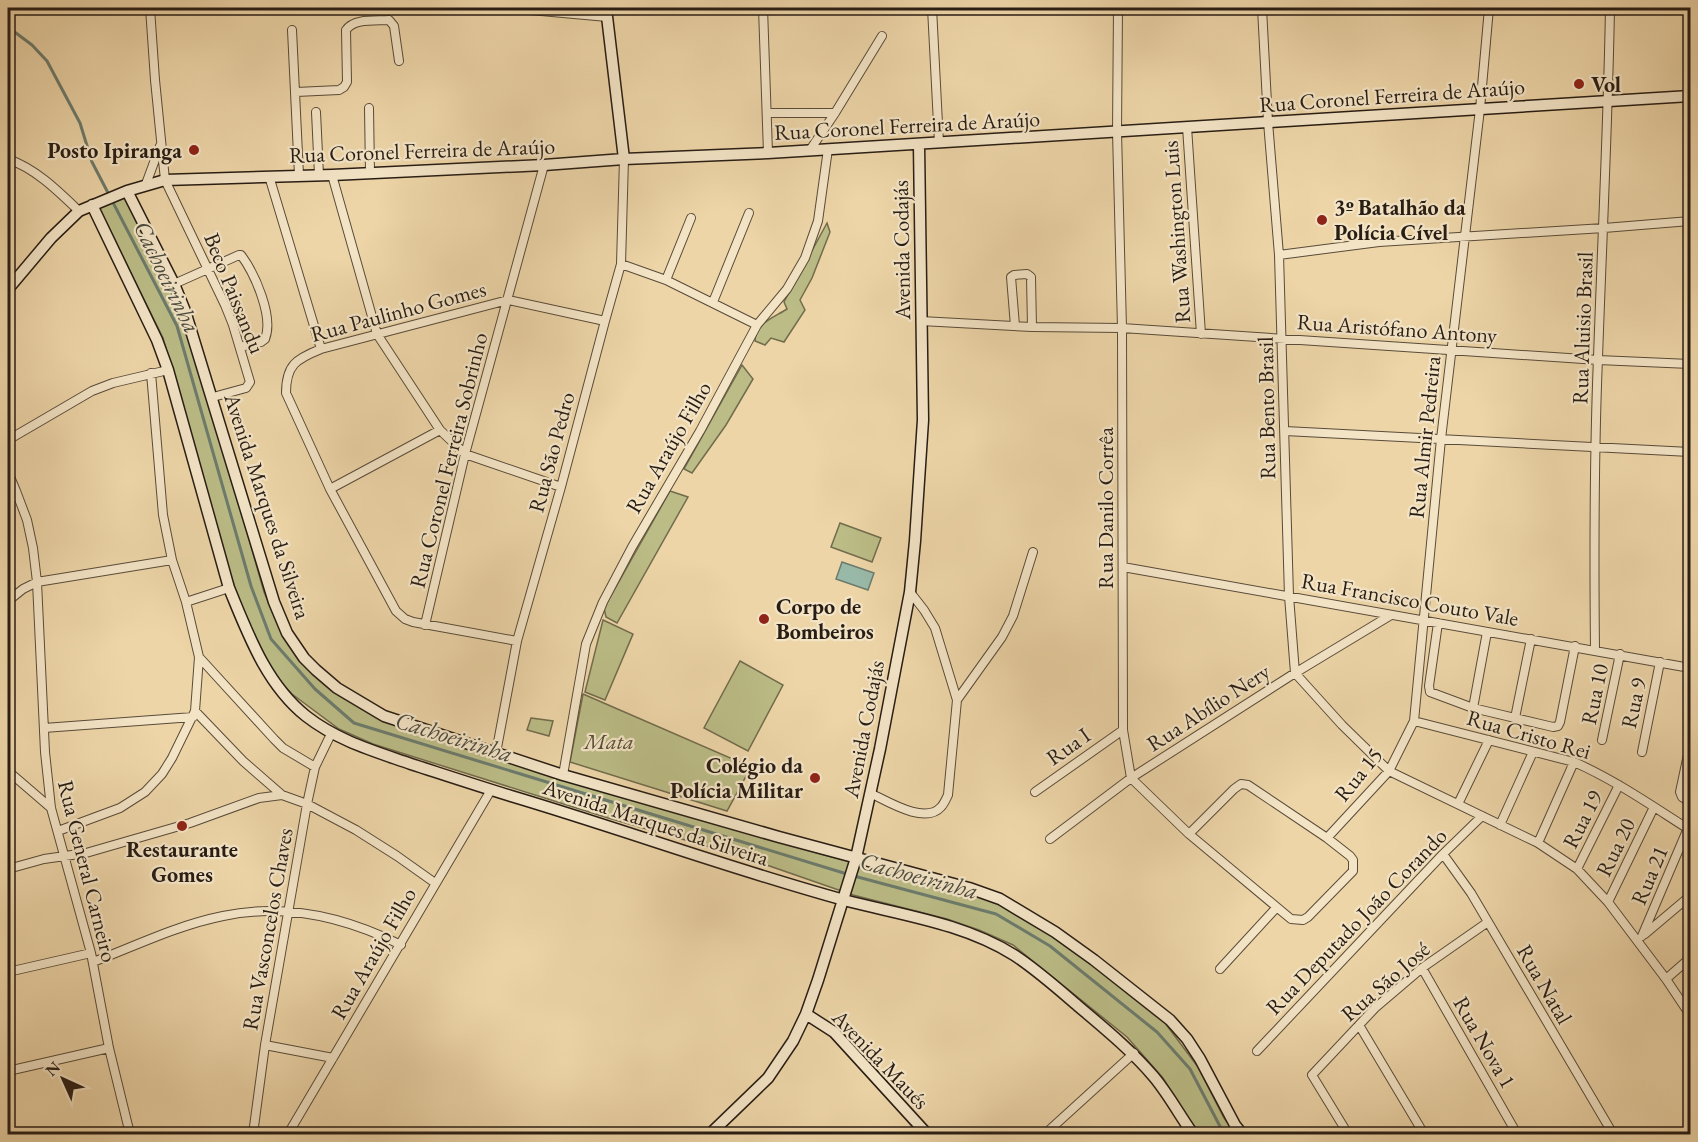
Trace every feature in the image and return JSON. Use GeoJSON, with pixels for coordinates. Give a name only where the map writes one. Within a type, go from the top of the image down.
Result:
{"type":"FeatureCollection","features":[{"type":"Feature","properties":{"kind":"street","name":"Beco Paissandu"},"geometry":{"type":"LineString","coordinates":[[150,8],[165,180],[230,315],[250,382],[246,387],[213,397]]}},
{"type":"Feature","properties":{"kind":"street"},"geometry":{"type":"LineString","coordinates":[[507,8],[606,12],[624,159]]}},
{"type":"Feature","properties":{"kind":"street"},"geometry":{"type":"LineString","coordinates":[[763,8],[768,153]]}},
{"type":"Feature","properties":{"kind":"street"},"geometry":{"type":"LineString","coordinates":[[932,8],[939,144]]}},
{"type":"Feature","properties":{"kind":"street","name":"Rua Danilo Corrêa"},"geometry":{"type":"LineString","coordinates":[[1118,8],[1117,132],[1122,328],[1123,730],[1131,777]]}},
{"type":"Feature","properties":{"kind":"street","name":"Rua Bento Brasil"},"geometry":{"type":"LineString","coordinates":[[1262,8],[1268,122],[1279,255],[1289,596],[1295,673]]}},
{"type":"Feature","properties":{"kind":"street","name":"Rua Almir Pedreira"},"geometry":{"type":"LineString","coordinates":[[1424,621],[1441,439],[1480,109],[1489,8]]}},
{"type":"Feature","properties":{"kind":"street","name":"Rua Aluisio Brasil"},"geometry":{"type":"LineString","coordinates":[[1595,650],[1594,555],[1598,360],[1609,102],[1610,8]]}},
{"type":"Feature","properties":{"kind":"street"},"geometry":{"type":"LineString","coordinates":[[296,92],[339,90],[344,87],[347,82],[346,30],[354,22],[389,20],[392,22],[399,61]]}},
{"type":"Feature","properties":{"kind":"street"},"geometry":{"type":"LineString","coordinates":[[292,30],[299,175]]}},
{"type":"Feature","properties":{"kind":"street"},"geometry":{"type":"LineString","coordinates":[[810,150],[882,36]]}},
{"type":"Feature","properties":{"kind":"street","name":"Rua Coronel Ferreira de Araújo"},"geometry":{"type":"LineString","coordinates":[[79,211],[146,184],[165,180],[332,175],[939,144],[1690,96]]}},
{"type":"Feature","properties":{"kind":"street"},"geometry":{"type":"LineString","coordinates":[[369,108],[370,172]]}},
{"type":"Feature","properties":{"kind":"street"},"geometry":{"type":"LineString","coordinates":[[316,112],[319,175]]}},
{"type":"Feature","properties":{"kind":"street"},"geometry":{"type":"LineString","coordinates":[[767,113],[835,112]]}},
{"type":"Feature","properties":{"kind":"street","name":"Rua Washington Luis"},"geometry":{"type":"LineString","coordinates":[[1187,128],[1201,334]]}},
{"type":"Feature","properties":{"kind":"street"},"geometry":{"type":"LineString","coordinates":[[146,184],[161,142]]}},
{"type":"Feature","properties":{"kind":"street","name":"Avenida Codajás"},"geometry":{"type":"LineString","coordinates":[[710,1134],[768,1078],[793,1041],[806,1014],[855,861],[880,749],[910,592],[923,420],[919,145]]}},
{"type":"Feature","properties":{"kind":"street","name":"Rua Araújo Filho"},"geometry":{"type":"LineString","coordinates":[[562,775],[586,644],[603,602],[632,547],[700,431],[757,324],[787,289],[805,258],[818,221],[828,149]]}},
{"type":"Feature","properties":{"kind":"street","name":"Rua São Pedro"},"geometry":{"type":"LineString","coordinates":[[496,753],[517,641],[621,264],[624,159]]}},
{"type":"Feature","properties":{"kind":"street"},"geometry":{"type":"LineString","coordinates":[[8,160],[22,164],[38,174],[79,211],[51,238],[8,289]]}},
{"type":"Feature","properties":{"kind":"street","name":"Rua Coronel Ferreira Sobrinho"},"geometry":{"type":"LineString","coordinates":[[425,625],[465,454],[544,165]]}},
{"type":"Feature","properties":{"kind":"street"},"geometry":{"type":"LineString","coordinates":[[332,175],[377,334],[440,430],[465,454],[561,487]]}},
{"type":"Feature","properties":{"kind":"street"},"geometry":{"type":"LineString","coordinates":[[269,176],[321,349]]}},
{"type":"Feature","properties":{"kind":"street","name":"Avenida Marques da Silveira"},"geometry":{"type":"LineString","coordinates":[[123,193],[174,284],[185,311],[274,602],[287,633],[304,658],[337,688],[384,716],[562,775],[855,861],[969,888],[1000,899],[1055,932],[1170,1020],[1187,1039],[1200,1059],[1242,1134]]}},
{"type":"Feature","properties":{"kind":"street","name":"Avenida Marques da Silveira"},"geometry":{"type":"LineString","coordinates":[[95,205],[157,340],[168,370],[229,588],[255,651],[283,692],[304,714],[331,734],[355,745],[491,790],[763,877],[844,895],[958,928],[1014,955],[1134,1053],[1157,1080],[1193,1134]]}},
{"type":"Feature","properties":{"kind":"street"},"geometry":{"type":"LineString","coordinates":[[713,302],[749,213]]}},
{"type":"Feature","properties":{"kind":"street"},"geometry":{"type":"LineString","coordinates":[[666,280],[691,218]]}},
{"type":"Feature","properties":{"kind":"street"},"geometry":{"type":"LineString","coordinates":[[1279,255],[1379,242],[1690,221]]}},
{"type":"Feature","properties":{"kind":"street"},"geometry":{"type":"LineString","coordinates":[[174,284],[241,255],[259,289],[268,323],[267,335],[261,342],[240,347]]}},
{"type":"Feature","properties":{"kind":"street"},"geometry":{"type":"LineString","coordinates":[[621,264],[666,280],[757,324]]}},
{"type":"Feature","properties":{"kind":"street"},"geometry":{"type":"LineString","coordinates":[[1014,326],[1011,277],[1027,274],[1031,277],[1032,327]]}},
{"type":"Feature","properties":{"kind":"street","name":"Rua Paulinho Gomes"},"geometry":{"type":"LineString","coordinates":[[517,641],[425,625],[405,619],[394,608],[330,489],[286,393],[286,379],[291,367],[302,357],[321,349],[508,300],[605,321]]}},
{"type":"Feature","properties":{"kind":"street","name":"Rua Aristófano Antony"},"geometry":{"type":"LineString","coordinates":[[921,321],[1032,327],[1122,328],[1598,360],[1690,364]]}},
{"type":"Feature","properties":{"kind":"street"},"geometry":{"type":"LineString","coordinates":[[8,440],[92,391],[113,383],[168,370]]}},
{"type":"Feature","properties":{"kind":"street"},"geometry":{"type":"LineString","coordinates":[[58,831],[120,808],[145,792],[162,774],[194,714],[199,657],[186,602],[172,560],[163,515],[151,373]]}},
{"type":"Feature","properties":{"kind":"street"},"geometry":{"type":"LineString","coordinates":[[330,489],[440,430]]}},
{"type":"Feature","properties":{"kind":"street"},"geometry":{"type":"LineString","coordinates":[[1285,431],[1690,452]]}},
{"type":"Feature","properties":{"kind":"street","name":"Rua General Carneiro"},"geometry":{"type":"LineString","coordinates":[[8,472],[27,520],[33,548],[37,582],[46,771],[51,808],[91,953],[109,1048],[130,1134]]}},
{"type":"Feature","properties":{"kind":"street"},"geometry":{"type":"LineString","coordinates":[[957,700],[1002,637],[1013,616],[1033,552]]}},
{"type":"Feature","properties":{"kind":"street"},"geometry":{"type":"LineString","coordinates":[[8,601],[23,589],[37,582],[172,560]]}},
{"type":"Feature","properties":{"kind":"street","name":"Rua Francisco Couto Vale"},"geometry":{"type":"LineString","coordinates":[[1123,567],[1690,668]]}},
{"type":"Feature","properties":{"kind":"street"},"geometry":{"type":"LineString","coordinates":[[186,602],[229,588]]}},
{"type":"Feature","properties":{"kind":"street"},"geometry":{"type":"LineString","coordinates":[[870,793],[914,813],[929,814],[940,809],[948,795],[957,700],[935,628],[910,592]]}},
{"type":"Feature","properties":{"kind":"street","name":"Rua Abílio Nery"},"geometry":{"type":"LineString","coordinates":[[1050,839],[1131,777],[1391,615]]}},
{"type":"Feature","properties":{"kind":"street","name":"Rua 15"},"geometry":{"type":"LineString","coordinates":[[1327,838],[1389,771],[1414,720],[1424,621]]}},
{"type":"Feature","properties":{"kind":"street"},"geometry":{"type":"LineString","coordinates":[[1438,623],[1430,692],[1473,708],[1553,727],[1558,726],[1560,722],[1575,646]]}},
{"type":"Feature","properties":{"kind":"street"},"geometry":{"type":"LineString","coordinates":[[1473,708],[1487,632]]}},
{"type":"Feature","properties":{"kind":"street"},"geometry":{"type":"LineString","coordinates":[[1515,718],[1530,639]]}},
{"type":"Feature","properties":{"kind":"street","name":"Rua 10"},"geometry":{"type":"LineString","coordinates":[[1602,740],[1620,654]]}},
{"type":"Feature","properties":{"kind":"street"},"geometry":{"type":"LineString","coordinates":[[199,657],[283,748],[315,767]]}},
{"type":"Feature","properties":{"kind":"street","name":"Rua 9"},"geometry":{"type":"LineString","coordinates":[[1642,752],[1660,662]]}},
{"type":"Feature","properties":{"kind":"street"},"geometry":{"type":"LineString","coordinates":[[1295,673],[1389,771],[1538,843],[1577,869],[1640,939],[1690,1014]]}},
{"type":"Feature","properties":{"kind":"street"},"geometry":{"type":"LineString","coordinates":[[44,728],[194,714],[282,795],[307,804],[356,830],[435,883]]}},
{"type":"Feature","properties":{"kind":"street","name":"Rua Cristo Rei"},"geometry":{"type":"LineString","coordinates":[[1414,720],[1574,762],[1595,771],[1689,829]]}},
{"type":"Feature","properties":{"kind":"street","name":"Rua I"},"geometry":{"type":"LineString","coordinates":[[1035,792],[1123,730]]}},
{"type":"Feature","properties":{"kind":"street","name":"Rua Vasconcelos Chaves"},"geometry":{"type":"LineString","coordinates":[[253,1134],[265,1045],[307,804],[315,767],[331,734]]}},
{"type":"Feature","properties":{"kind":"street"},"geometry":{"type":"LineString","coordinates":[[1458,804],[1489,740]]}},
{"type":"Feature","properties":{"kind":"street"},"geometry":{"type":"LineString","coordinates":[[1690,745],[1680,792],[1682,797],[1690,802]]}},
{"type":"Feature","properties":{"kind":"street"},"geometry":{"type":"LineString","coordinates":[[1500,825],[1533,752]]}},
{"type":"Feature","properties":{"kind":"street"},"geometry":{"type":"LineString","coordinates":[[1538,843],[1574,762]]}},
{"type":"Feature","properties":{"kind":"street"},"geometry":{"type":"LineString","coordinates":[[8,771],[51,808]]}},
{"type":"Feature","properties":{"kind":"street"},"geometry":{"type":"LineString","coordinates":[[1131,777],[1189,834],[1291,919],[1303,920],[1308,917],[1353,871],[1353,860],[1350,856],[1248,785],[1241,784],[1234,789],[1189,834]]}},
{"type":"Feature","properties":{"kind":"street","name":"Rua 19"},"geometry":{"type":"LineString","coordinates":[[1577,869],[1619,785]]}},
{"type":"Feature","properties":{"kind":"street","name":"Rua Araújo Filho"},"geometry":{"type":"LineString","coordinates":[[288,1134],[491,790]]}},
{"type":"Feature","properties":{"kind":"street"},"geometry":{"type":"LineString","coordinates":[[8,869],[44,859],[86,854],[190,823],[259,798],[282,795]]}},
{"type":"Feature","properties":{"kind":"street","name":"Rua 20"},"geometry":{"type":"LineString","coordinates":[[1608,902],[1654,807]]}},
{"type":"Feature","properties":{"kind":"street","name":"Rua Deputado João Corando"},"geometry":{"type":"LineString","coordinates":[[1257,1051],[1443,854],[1482,816]]}},
{"type":"Feature","properties":{"kind":"street","name":"Rua 21"},"geometry":{"type":"LineString","coordinates":[[1640,939],[1689,829]]}},
{"type":"Feature","properties":{"kind":"street","name":"Rua Natal"},"geometry":{"type":"LineString","coordinates":[[1443,854],[1472,893],[1613,1134]]}},
{"type":"Feature","properties":{"kind":"street"},"geometry":{"type":"LineString","coordinates":[[1640,939],[1690,896]]}},
{"type":"Feature","properties":{"kind":"street"},"geometry":{"type":"LineString","coordinates":[[1220,969],[1276,908]]}},
{"type":"Feature","properties":{"kind":"street"},"geometry":{"type":"LineString","coordinates":[[93,962],[192,924],[250,912],[288,911],[351,923],[400,945]]}},
{"type":"Feature","properties":{"kind":"street","name":"Rua São José"},"geometry":{"type":"LineString","coordinates":[[1348,1134],[1312,1075],[1375,1008],[1422,968],[1488,922]]}},
{"type":"Feature","properties":{"kind":"street"},"geometry":{"type":"LineString","coordinates":[[8,972],[91,953]]}},
{"type":"Feature","properties":{"kind":"street"},"geometry":{"type":"LineString","coordinates":[[1666,979],[1690,958]]}},
{"type":"Feature","properties":{"kind":"street","name":"Rua Nova 1"},"geometry":{"type":"LineString","coordinates":[[1422,968],[1517,1134]]}},
{"type":"Feature","properties":{"kind":"street","name":"Avenida Maués"},"geometry":{"type":"LineString","coordinates":[[806,1014],[834,1032],[927,1134]]}},
{"type":"Feature","properties":{"kind":"street"},"geometry":{"type":"LineString","coordinates":[[1359,1025],[1424,1134]]}},
{"type":"Feature","properties":{"kind":"street"},"geometry":{"type":"LineString","coordinates":[[265,1045],[333,1058]]}},
{"type":"Feature","properties":{"kind":"street"},"geometry":{"type":"LineString","coordinates":[[8,1071],[109,1048]]}},
{"type":"Feature","properties":{"kind":"street"},"geometry":{"type":"LineString","coordinates":[[1045,1134],[1134,1053]]}},
{"type":"Feature","properties":{"kind":"green space"},"geometry":{"type":"Polygon","coordinates":[[[124,195],[188,326],[264,592],[282,634],[299,659],[317,678],[339,694],[378,715],[678,807],[821,854],[997,900],[1060,941],[1127,991],[1165,1023],[1198,1067],[1224,1118],[1236,1134],[1197,1134],[1163,1078],[1127,1037],[1013,945],[947,919],[853,895],[738,855],[608,818],[373,744],[339,729],[292,694],[279,680],[257,648],[228,569],[163,338],[98,206],[124,195]]]}},
{"type":"Feature","properties":{"kind":"green space"},"geometry":{"type":"Polygon","coordinates":[[[827,223],[830,232],[812,278],[800,300],[805,310],[784,342],[771,338],[765,345],[755,341],[762,325],[787,309],[784,302],[827,223]]]}},
{"type":"Feature","properties":{"kind":"green space"},"geometry":{"type":"Polygon","coordinates":[[[742,365],[753,379],[726,425],[692,473],[684,469],[742,365]]]}},
{"type":"Feature","properties":{"kind":"green space"},"geometry":{"type":"Polygon","coordinates":[[[670,491],[688,497],[617,623],[606,617],[604,608],[670,491]]]}},
{"type":"Feature","properties":{"kind":"green space"},"geometry":{"type":"Polygon","coordinates":[[[840,523],[881,538],[872,562],[831,547],[840,523]]]}},
{"type":"Feature","properties":{"kind":"green space"},"geometry":{"type":"Polygon","coordinates":[[[603,620],[633,634],[605,700],[585,692],[603,620]]]}},
{"type":"Feature","properties":{"kind":"green space"},"geometry":{"type":"Polygon","coordinates":[[[740,661],[783,685],[748,751],[704,728],[740,661]]]}},
{"type":"Feature","properties":{"kind":"green space","name":"Mata"},"geometry":{"type":"Polygon","coordinates":[[[583,694],[751,767],[727,811],[570,762],[583,694]]]}},
{"type":"Feature","properties":{"kind":"green space"},"geometry":{"type":"Polygon","coordinates":[[[531,718],[553,721],[549,736],[527,730],[531,718]]]}},
{"type":"Feature","properties":{"kind":"shaded area"},"geometry":{"type":"Polygon","coordinates":[[[842,562],[874,573],[868,590],[836,579],[842,562]]]}},
{"type":"Feature","properties":{"kind":"waterway","name":"Cachoeirinha"},"geometry":{"type":"LineString","coordinates":[[8,27],[32,45],[47,61],[80,123],[92,162],[177,326],[251,586],[271,639],[315,689],[354,723],[847,874]]}},
{"type":"Feature","properties":{"kind":"waterway","name":"Cachoeirinha"},"geometry":{"type":"LineString","coordinates":[[854,876],[996,914],[1050,946],[1157,1032],[1190,1069],[1224,1134]]}},
{"type":"Feature","properties":{"kind":"place","name":"Vol"},"geometry":{"type":"Point","coordinates":[1579,84]}},
{"type":"Feature","properties":{"kind":"place","name":"Posto Ipiranga"},"geometry":{"type":"Point","coordinates":[194,150]}},
{"type":"Feature","properties":{"kind":"place","name":"3º Batalhão da Polícia Cível"},"geometry":{"type":"Point","coordinates":[1322,220]}},
{"type":"Feature","properties":{"kind":"place","name":"Corpo de Bombeiros"},"geometry":{"type":"Point","coordinates":[764,619]}},
{"type":"Feature","properties":{"kind":"place","name":"Colégio da Polícia Militar"},"geometry":{"type":"Point","coordinates":[815,778]}},
{"type":"Feature","properties":{"kind":"place","name":"Restaurante Gomes"},"geometry":{"type":"Point","coordinates":[182,826]}}]}
